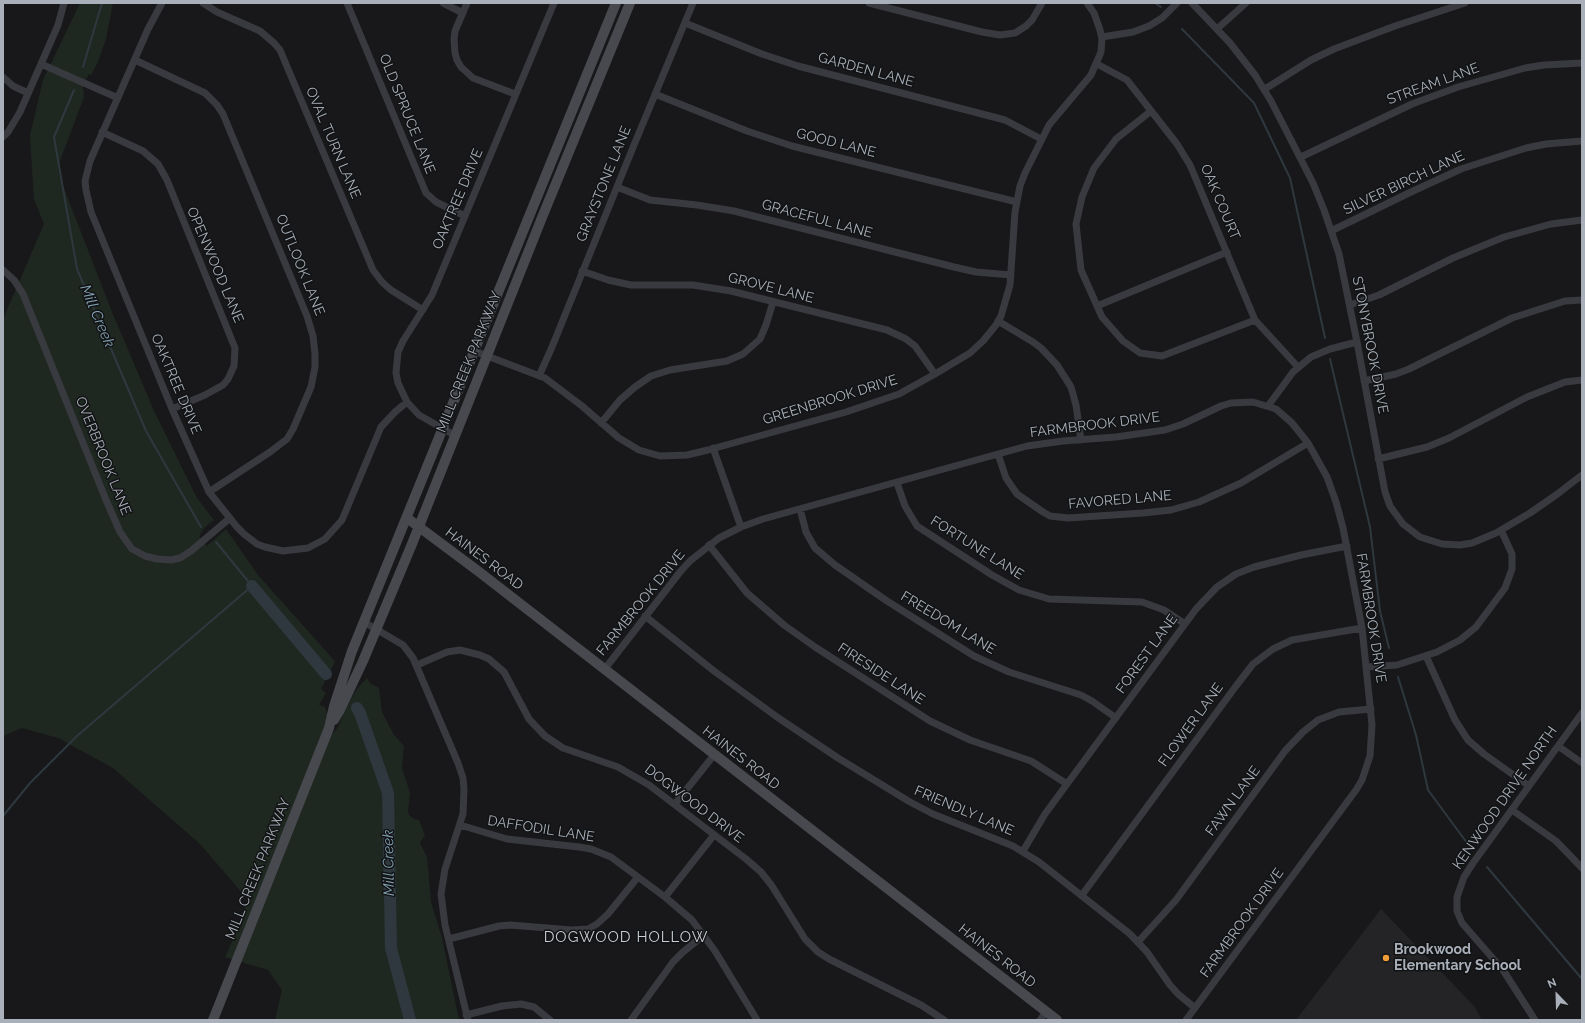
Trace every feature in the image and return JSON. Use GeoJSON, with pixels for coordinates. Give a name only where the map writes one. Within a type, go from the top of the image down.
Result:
{"type":"FeatureCollection","features":[{"type":"Feature","properties":{"kind":"main road","name":"MILL CREEK PARKWAY"},"geometry":{"type":"LineString","coordinates":[[212,1020],[329,728],[334,706],[364,622],[616,3]]}},
{"type":"Feature","properties":{"kind":"main road","name":"MILL CREEK PARKWAY"},"geometry":{"type":"LineString","coordinates":[[329,728],[340,710],[376,629],[630,3]]}},
{"type":"Feature","properties":{"kind":"main road","name":"HAINES ROAD"},"geometry":{"type":"LineString","coordinates":[[407,518],[478,571],[714,755],[1043,1016],[1057,1020]]}},
{"type":"Feature","properties":{"kind":"street"},"geometry":{"type":"LineString","coordinates":[[3,137],[8,132],[20,112],[58,25],[64,3]]}},
{"type":"Feature","properties":{"kind":"street","name":"OAKTREE DRIVE"},"geometry":{"type":"LineString","coordinates":[[162,3],[148,29],[90,161],[86,174],[86,190],[87,200],[172,409],[209,492],[244,534],[257,544],[277,550],[290,551],[303,549],[325,539],[342,520],[381,427],[407,402]]}},
{"type":"Feature","properties":{"kind":"street","name":"OVAL TURN LANE"},"geometry":{"type":"LineString","coordinates":[[203,3],[217,12],[260,32],[271,40],[280,50],[373,270],[382,282],[391,290],[423,310]]}},
{"type":"Feature","properties":{"kind":"street","name":"OLD SPRUCE LANE"},"geometry":{"type":"LineString","coordinates":[[347,3],[426,193],[436,202],[465,216]]}},
{"type":"Feature","properties":{"kind":"street"},"geometry":{"type":"LineString","coordinates":[[443,3],[463,13]]}},
{"type":"Feature","properties":{"kind":"street"},"geometry":{"type":"LineString","coordinates":[[467,3],[455,31],[454,39],[455,53],[461,67],[473,78],[515,94]]}},
{"type":"Feature","properties":{"kind":"street","name":"OAKTREE DRIVE"},"geometry":{"type":"LineString","coordinates":[[454,436],[419,415],[407,402],[398,384],[396,361],[398,352],[403,341],[432,295],[554,3]]}},
{"type":"Feature","properties":{"kind":"street","name":"GRAYSTONE LANE"},"geometry":{"type":"LineString","coordinates":[[539,376],[693,3]]}},
{"type":"Feature","properties":{"kind":"street"},"geometry":{"type":"LineString","coordinates":[[869,3],[982,32],[1000,35],[1015,33],[1026,26],[1032,20],[1042,3]]}},
{"type":"Feature","properties":{"kind":"street","name":"GREENBROOK DRIVE"},"geometry":{"type":"LineString","coordinates":[[474,351],[539,376],[563,391],[628,444],[654,454],[672,456],[713,448],[876,402],[908,389],[935,374],[970,353],[983,341],[998,321],[1006,302],[1011,275],[1013,228],[1016,202],[1024,173],[1054,117],[1087,81],[1097,64],[1102,46],[1102,37],[1098,23],[1087,3]]}},
{"type":"Feature","properties":{"kind":"street"},"geometry":{"type":"LineString","coordinates":[[1102,37],[1133,32],[1149,26],[1162,18],[1177,3]]}},
{"type":"Feature","properties":{"kind":"street","name":"STONYBROOK DRIVE"},"geometry":{"type":"LineString","coordinates":[[1192,3],[1243,59],[1265,90],[1313,182],[1332,231],[1350,305],[1385,492],[1390,506],[1403,524],[1420,537],[1442,544],[1460,545],[1483,539],[1501,530],[1556,496],[1582,475]]}},
{"type":"Feature","properties":{"kind":"street"},"geometry":{"type":"LineString","coordinates":[[1217,29],[1246,3]]}},
{"type":"Feature","properties":{"kind":"street"},"geometry":{"type":"LineString","coordinates":[[1265,90],[1312,60],[1334,49],[1395,26],[1465,3]]}},
{"type":"Feature","properties":{"kind":"street","name":"GARDEN LANE"},"geometry":{"type":"LineString","coordinates":[[685,23],[762,54],[798,66],[1006,120],[1041,139]]}},
{"type":"Feature","properties":{"kind":"street","name":"OUTLOOK LANE"},"geometry":{"type":"LineString","coordinates":[[135,60],[205,93],[217,105],[223,114],[307,316],[313,336],[315,354],[314,374],[311,386],[293,429],[287,439],[209,492]]}},
{"type":"Feature","properties":{"kind":"street","name":"STREAM LANE"},"geometry":{"type":"LineString","coordinates":[[1301,157],[1412,104],[1458,87],[1524,68],[1544,65],[1582,63]]}},
{"type":"Feature","properties":{"kind":"street"},"geometry":{"type":"LineString","coordinates":[[41,64],[118,98]]}},
{"type":"Feature","properties":{"kind":"street","name":"OAK COURT"},"geometry":{"type":"LineString","coordinates":[[1097,64],[1128,80],[1177,144],[1190,165],[1255,320],[1298,367]]}},
{"type":"Feature","properties":{"kind":"street"},"geometry":{"type":"LineString","coordinates":[[3,77],[13,86],[28,94]]}},
{"type":"Feature","properties":{"kind":"street","name":"GOOD LANE"},"geometry":{"type":"LineString","coordinates":[[655,94],[747,132],[792,146],[1016,202]]}},
{"type":"Feature","properties":{"kind":"street"},"geometry":{"type":"LineString","coordinates":[[1151,111],[1116,139],[1094,168],[1082,197],[1076,224],[1081,270],[1102,317],[1123,341],[1140,353],[1162,356],[1255,320]]}},
{"type":"Feature","properties":{"kind":"street","name":"OPENWOOD LANE"},"geometry":{"type":"LineString","coordinates":[[102,132],[143,151],[158,164],[167,180],[235,348],[234,366],[223,385],[205,395],[172,409]]}},
{"type":"Feature","properties":{"kind":"street","name":"SILVER BIRCH LANE"},"geometry":{"type":"LineString","coordinates":[[1332,231],[1417,188],[1462,169],[1526,148],[1546,144],[1582,141]]}},
{"type":"Feature","properties":{"kind":"street","name":"GRACEFUL LANE"},"geometry":{"type":"LineString","coordinates":[[617,187],[650,200],[734,211],[954,267],[976,272],[1011,275]]}},
{"type":"Feature","properties":{"kind":"street"},"geometry":{"type":"LineString","coordinates":[[1350,305],[1379,295],[1453,258],[1504,237],[1551,224],[1582,220]]}},
{"type":"Feature","properties":{"kind":"street"},"geometry":{"type":"LineString","coordinates":[[1097,306],[1227,252]]}},
{"type":"Feature","properties":{"kind":"street","name":"OVERBROOK LANE"},"geometry":{"type":"LineString","coordinates":[[3,270],[14,280],[23,294],[106,500],[120,532],[132,549],[145,556],[157,559],[171,560],[180,558],[191,551],[230,518]]}},
{"type":"Feature","properties":{"kind":"street","name":"GROVE LANE"},"geometry":{"type":"LineString","coordinates":[[582,271],[620,283],[645,286],[693,285],[731,291],[888,330],[899,335],[915,346],[935,374]]}},
{"type":"Feature","properties":{"kind":"street"},"geometry":{"type":"LineString","coordinates":[[1364,381],[1396,374],[1409,369],[1512,318],[1565,301],[1582,300]]}},
{"type":"Feature","properties":{"kind":"street"},"geometry":{"type":"LineString","coordinates":[[601,423],[625,396],[643,380],[651,376],[670,370],[728,361],[743,354],[760,339],[773,302]]}},
{"type":"Feature","properties":{"kind":"street"},"geometry":{"type":"LineString","coordinates":[[998,321],[1041,348],[1057,365],[1071,387],[1078,412],[1082,440]]}},
{"type":"Feature","properties":{"kind":"street"},"geometry":{"type":"LineString","coordinates":[[1268,406],[1286,380],[1298,367],[1311,357],[1322,352],[1357,342]]}},
{"type":"Feature","properties":{"kind":"street"},"geometry":{"type":"LineString","coordinates":[[1378,459],[1427,447],[1449,438],[1527,397],[1565,382],[1582,380]]}},
{"type":"Feature","properties":{"kind":"street","name":"FARMBROOK DRIVE"},"geometry":{"type":"LineString","coordinates":[[604,670],[680,572],[709,545],[741,527],[763,519],[1039,443],[1116,437],[1165,430],[1183,424],[1221,406],[1231,403],[1253,402],[1268,406],[1283,414],[1308,443],[1323,470],[1332,490],[1347,546],[1362,628],[1367,668],[1372,725],[1371,749],[1362,780],[1336,818],[1186,1020]]}},
{"type":"Feature","properties":{"kind":"street","name":"FAVORED LANE"},"geometry":{"type":"LineString","coordinates":[[998,454],[1006,478],[1017,494],[1030,505],[1047,514],[1057,518],[1068,518],[1143,514],[1171,510],[1199,502],[1242,483],[1308,443]]}},
{"type":"Feature","properties":{"kind":"street"},"geometry":{"type":"LineString","coordinates":[[713,448],[725,486],[741,527]]}},
{"type":"Feature","properties":{"kind":"street","name":"FORTUNE LANE"},"geometry":{"type":"LineString","coordinates":[[897,482],[905,506],[917,526],[992,576],[1019,590],[1049,599],[1142,602],[1164,610],[1185,624]]}},
{"type":"Feature","properties":{"kind":"street","name":"FREEDOM LANE"},"geometry":{"type":"LineString","coordinates":[[800,510],[806,532],[815,548],[835,565],[887,601],[933,631],[988,663],[1009,672],[1081,695],[1116,718]]}},
{"type":"Feature","properties":{"kind":"street"},"geometry":{"type":"LineString","coordinates":[[1367,668],[1396,665],[1426,656],[1450,646],[1470,633],[1487,614],[1505,588],[1510,577],[1513,561],[1509,545],[1501,530]]}},
{"type":"Feature","properties":{"kind":"street","name":"FIRESIDE LANE"},"geometry":{"type":"LineString","coordinates":[[709,545],[748,593],[784,625],[815,647],[930,721],[976,743],[1031,761],[1067,784]]}},
{"type":"Feature","properties":{"kind":"street","name":"FOREST LANE"},"geometry":{"type":"LineString","coordinates":[[1023,852],[1042,819],[1067,784],[1207,596],[1236,574],[1254,567],[1301,555],[1347,546]]}},
{"type":"Feature","properties":{"kind":"street","name":"FRIENDLY LANE"},"geometry":{"type":"LineString","coordinates":[[645,616],[714,671],[771,712],[811,740],[877,782],[933,814],[999,839],[1039,862],[1123,927],[1138,942],[1170,985],[1178,994],[1195,1008]]}},
{"type":"Feature","properties":{"kind":"street"},"geometry":{"type":"LineString","coordinates":[[364,622],[403,645],[417,665],[458,762],[462,778],[464,803],[460,825],[442,883],[441,903],[467,1018],[502,1006],[521,1004],[534,1008],[550,1020]]}},
{"type":"Feature","properties":{"kind":"street","name":"FLOWER LANE"},"geometry":{"type":"LineString","coordinates":[[1082,895],[1253,664],[1273,649],[1292,640],[1362,628]]}},
{"type":"Feature","properties":{"kind":"street","name":"DOGWOOD DRIVE"},"geometry":{"type":"LineString","coordinates":[[417,665],[447,652],[460,650],[489,659],[504,672],[529,719],[545,736],[563,748],[618,767],[631,774],[675,804],[761,872],[772,886],[805,939],[818,952],[921,1005],[944,1020]]}},
{"type":"Feature","properties":{"kind":"street"},"geometry":{"type":"LineString","coordinates":[[1426,656],[1455,720],[1468,740],[1484,754],[1529,786]]}},
{"type":"Feature","properties":{"kind":"street","name":"FAWN LANE"},"geometry":{"type":"LineString","coordinates":[[1138,942],[1176,900],[1285,751],[1303,732],[1318,720],[1339,712],[1371,709]]}},
{"type":"Feature","properties":{"kind":"street","name":"KENWOOD DRIVE NORTH"},"geometry":{"type":"LineString","coordinates":[[1535,1020],[1503,970],[1462,923],[1456,905],[1464,877],[1473,863],[1582,714]]}},
{"type":"Feature","properties":{"kind":"street"},"geometry":{"type":"LineString","coordinates":[[1558,746],[1582,763]]}},
{"type":"Feature","properties":{"kind":"street"},"geometry":{"type":"LineString","coordinates":[[675,804],[714,755]]}},
{"type":"Feature","properties":{"kind":"street"},"geometry":{"type":"LineString","coordinates":[[1512,810],[1556,841],[1582,868]]}},
{"type":"Feature","properties":{"kind":"street","name":"DAFFODIL LANE"},"geometry":{"type":"LineString","coordinates":[[460,825],[508,839],[591,849],[611,857],[665,897],[692,920],[704,935],[757,1020]]}},
{"type":"Feature","properties":{"kind":"street"},"geometry":{"type":"LineString","coordinates":[[665,897],[714,835]]}},
{"type":"Feature","properties":{"kind":"street"},"geometry":{"type":"LineString","coordinates":[[449,939],[499,926],[510,925],[572,930],[588,929],[601,921],[608,914],[638,877]]}},
{"type":"Feature","properties":{"kind":"street"},"geometry":{"type":"LineString","coordinates":[[634,1019],[673,962],[682,952],[704,935]]}},
{"type":"Feature","properties":{"kind":"shaded area"},"geometry":{"type":"Polygon","coordinates":[[[80,3],[113,3],[106,39],[98,62],[91,75],[89,74],[86,79],[83,87],[84,97],[58,166],[60,178],[112,312],[155,413],[197,498],[214,520],[205,527],[199,536],[207,546],[226,529],[258,575],[335,662],[321,689],[326,693],[319,705],[325,707],[327,714],[328,737],[337,729],[356,690],[367,678],[370,683],[379,688],[382,712],[394,735],[404,746],[402,768],[410,793],[408,811],[409,815],[414,819],[419,820],[425,835],[420,843],[427,857],[431,902],[442,938],[459,1020],[275,1020],[282,990],[268,970],[225,957],[239,926],[248,900],[200,844],[113,768],[58,738],[22,728],[3,736],[3,319],[44,224],[34,199],[30,135],[43,80],[80,3]]]}},
{"type":"Feature","properties":{"kind":"shaded area","name":"Brookwood Elementary School"},"geometry":{"type":"Polygon","coordinates":[[[1381,909],[1474,1006],[1482,1020],[1296,1020],[1381,909]]]}},
{"type":"Feature","properties":{"kind":"waterway","name":"Mill Creek"},"geometry":{"type":"LineString","coordinates":[[83,67],[102,3]]}},
{"type":"Feature","properties":{"kind":"waterway"},"geometry":{"type":"LineString","coordinates":[[1155,3],[1161,7]]}},
{"type":"Feature","properties":{"kind":"waterway"},"geometry":{"type":"LineString","coordinates":[[1182,29],[1254,103],[1290,178],[1325,338]]}},
{"type":"Feature","properties":{"kind":"waterway","name":"Mill Creek"},"geometry":{"type":"LineString","coordinates":[[74,90],[54,137],[77,269],[146,431],[201,527]]}},
{"type":"Feature","properties":{"kind":"waterway"},"geometry":{"type":"LineString","coordinates":[[1330,359],[1370,527],[1380,611],[1389,648]]}},
{"type":"Feature","properties":{"kind":"waterway"},"geometry":{"type":"LineString","coordinates":[[3,816],[30,783],[77,736],[252,586],[216,542]]}},
{"type":"Feature","properties":{"kind":"waterway","name":"Mill Creek"},"geometry":{"type":"LineString","coordinates":[[252,586],[326,674]]}},
{"type":"Feature","properties":{"kind":"waterway"},"geometry":{"type":"LineString","coordinates":[[1398,677],[1416,735],[1428,790],[1470,847]]}},
{"type":"Feature","properties":{"kind":"waterway","name":"Mill Creek"},"geometry":{"type":"LineString","coordinates":[[357,708],[388,793],[391,948],[410,1020]]}},
{"type":"Feature","properties":{"kind":"waterway"},"geometry":{"type":"LineString","coordinates":[[1487,867],[1582,979]]}},
{"type":"Feature","properties":{"kind":"place","name":"Brookwood Elementary School"},"geometry":{"type":"Point","coordinates":[1386,958]}},
{"type":"Feature","properties":{"kind":"district","name":"DOGWOOD HOLLOW"},"geometry":{"type":"Point","coordinates":[626,937]}}]}
